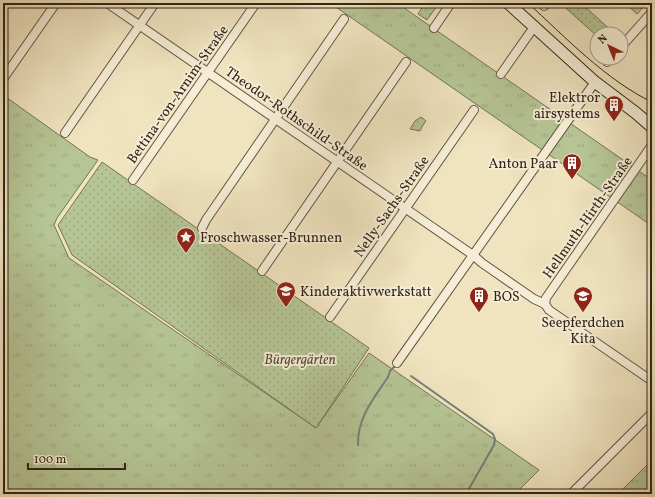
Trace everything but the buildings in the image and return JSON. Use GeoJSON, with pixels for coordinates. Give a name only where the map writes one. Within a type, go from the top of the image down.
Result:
{"type":"FeatureCollection","features":[{"type":"Feature","properties":{"kind":"main road"},"geometry":{"type":"LineString","coordinates":[[508,3],[595,82],[652,126]]}},
{"type":"Feature","properties":{"kind":"main road"},"geometry":{"type":"LineString","coordinates":[[636,113],[652,118]]}},
{"type":"Feature","properties":{"kind":"street"},"geometry":{"type":"LineString","coordinates":[[3,80],[56,3]]}},
{"type":"Feature","properties":{"kind":"street","name":"Theodor-Rothschild-Straße"},"geometry":{"type":"LineString","coordinates":[[107,3],[473,255],[482,263],[534,299],[544,304],[549,310],[652,381]]}},
{"type":"Feature","properties":{"kind":"street"},"geometry":{"type":"LineString","coordinates":[[65,133],[155,3]]}},
{"type":"Feature","properties":{"kind":"street","name":"Bettina-von-Arnim-Straße"},"geometry":{"type":"LineString","coordinates":[[133,180],[256,3]]}},
{"type":"Feature","properties":{"kind":"street"},"geometry":{"type":"LineString","coordinates":[[434,28],[451,3]]}},
{"type":"Feature","properties":{"kind":"street"},"geometry":{"type":"LineString","coordinates":[[629,37],[652,12]]}},
{"type":"Feature","properties":{"kind":"street"},"geometry":{"type":"LineString","coordinates":[[202,228],[344,19]]}},
{"type":"Feature","properties":{"kind":"street"},"geometry":{"type":"LineString","coordinates":[[501,74],[534,27]]}},
{"type":"Feature","properties":{"kind":"street"},"geometry":{"type":"LineString","coordinates":[[262,271],[406,62]]}},
{"type":"Feature","properties":{"kind":"street"},"geometry":{"type":"LineString","coordinates":[[397,363],[595,82]]}},
{"type":"Feature","properties":{"kind":"street","name":"Nelly-Sachs-Straße"},"geometry":{"type":"LineString","coordinates":[[330,317],[474,110]]}},
{"type":"Feature","properties":{"kind":"street","name":"Hellmuth-Hirth-Straße"},"geometry":{"type":"LineString","coordinates":[[544,304],[546,298],[652,145]]}},
{"type":"Feature","properties":{"kind":"street"},"geometry":{"type":"LineString","coordinates":[[572,494],[652,413]]}},
{"type":"Feature","properties":{"kind":"green space"},"geometry":{"type":"Polygon","coordinates":[[[330,3],[397,3],[652,180],[652,226],[330,3]]]}},
{"type":"Feature","properties":{"kind":"green space"},"geometry":{"type":"Polygon","coordinates":[[[425,3],[439,3],[427,20],[418,14],[425,3]]]}},
{"type":"Feature","properties":{"kind":"green space"},"geometry":{"type":"Polygon","coordinates":[[[560,3],[581,3],[606,26],[589,26],[589,29],[560,3]]]}},
{"type":"Feature","properties":{"kind":"green space"},"geometry":{"type":"Polygon","coordinates":[[[625,3],[645,3],[646,4],[637,14],[625,3]]]}},
{"type":"Feature","properties":{"kind":"green space"},"geometry":{"type":"Polygon","coordinates":[[[3,95],[90,157],[98,160],[57,218],[54,225],[69,258],[316,428],[369,353],[539,470],[515,494],[3,494],[3,95]]]}},
{"type":"Feature","properties":{"kind":"green space"},"geometry":{"type":"Polygon","coordinates":[[[421,117],[426,121],[420,131],[410,129],[415,121],[421,117]]]}},
{"type":"Feature","properties":{"kind":"green space","name":"Bürgergärten"},"geometry":{"type":"Polygon","coordinates":[[[102,162],[369,348],[316,428],[72,255],[58,225],[102,162]]]}},
{"type":"Feature","properties":{"kind":"green space"},"geometry":{"type":"Polygon","coordinates":[[[652,460],[652,494],[618,494],[652,460]]]}},
{"type":"Feature","properties":{"kind":"waterway"},"geometry":{"type":"LineString","coordinates":[[358,445],[358,435],[363,417],[388,377],[390,371],[396,365]]}},
{"type":"Feature","properties":{"kind":"waterway"},"geometry":{"type":"LineString","coordinates":[[411,376],[493,434],[495,439],[494,445],[466,494]]}},
{"type":"Feature","properties":{"kind":"tram line"},"geometry":{"type":"LineString","coordinates":[[528,3],[602,70],[635,93],[652,102]]}},
{"type":"Feature","properties":{"kind":"place","name":"Elektror airsystems"},"geometry":{"type":"Point","coordinates":[614,122]}},
{"type":"Feature","properties":{"kind":"place","name":"Anton Paar"},"geometry":{"type":"Point","coordinates":[572,180]}},
{"type":"Feature","properties":{"kind":"place","name":"Froschwasser-Brunnen"},"geometry":{"type":"Point","coordinates":[186,254]}},
{"type":"Feature","properties":{"kind":"place","name":"Kinderaktivwerkstatt"},"geometry":{"type":"Point","coordinates":[286,308]}},
{"type":"Feature","properties":{"kind":"place","name":"BOS"},"geometry":{"type":"Point","coordinates":[479,313]}},
{"type":"Feature","properties":{"kind":"place","name":"Seepferdchen Kita"},"geometry":{"type":"Point","coordinates":[583,313]}}]}
